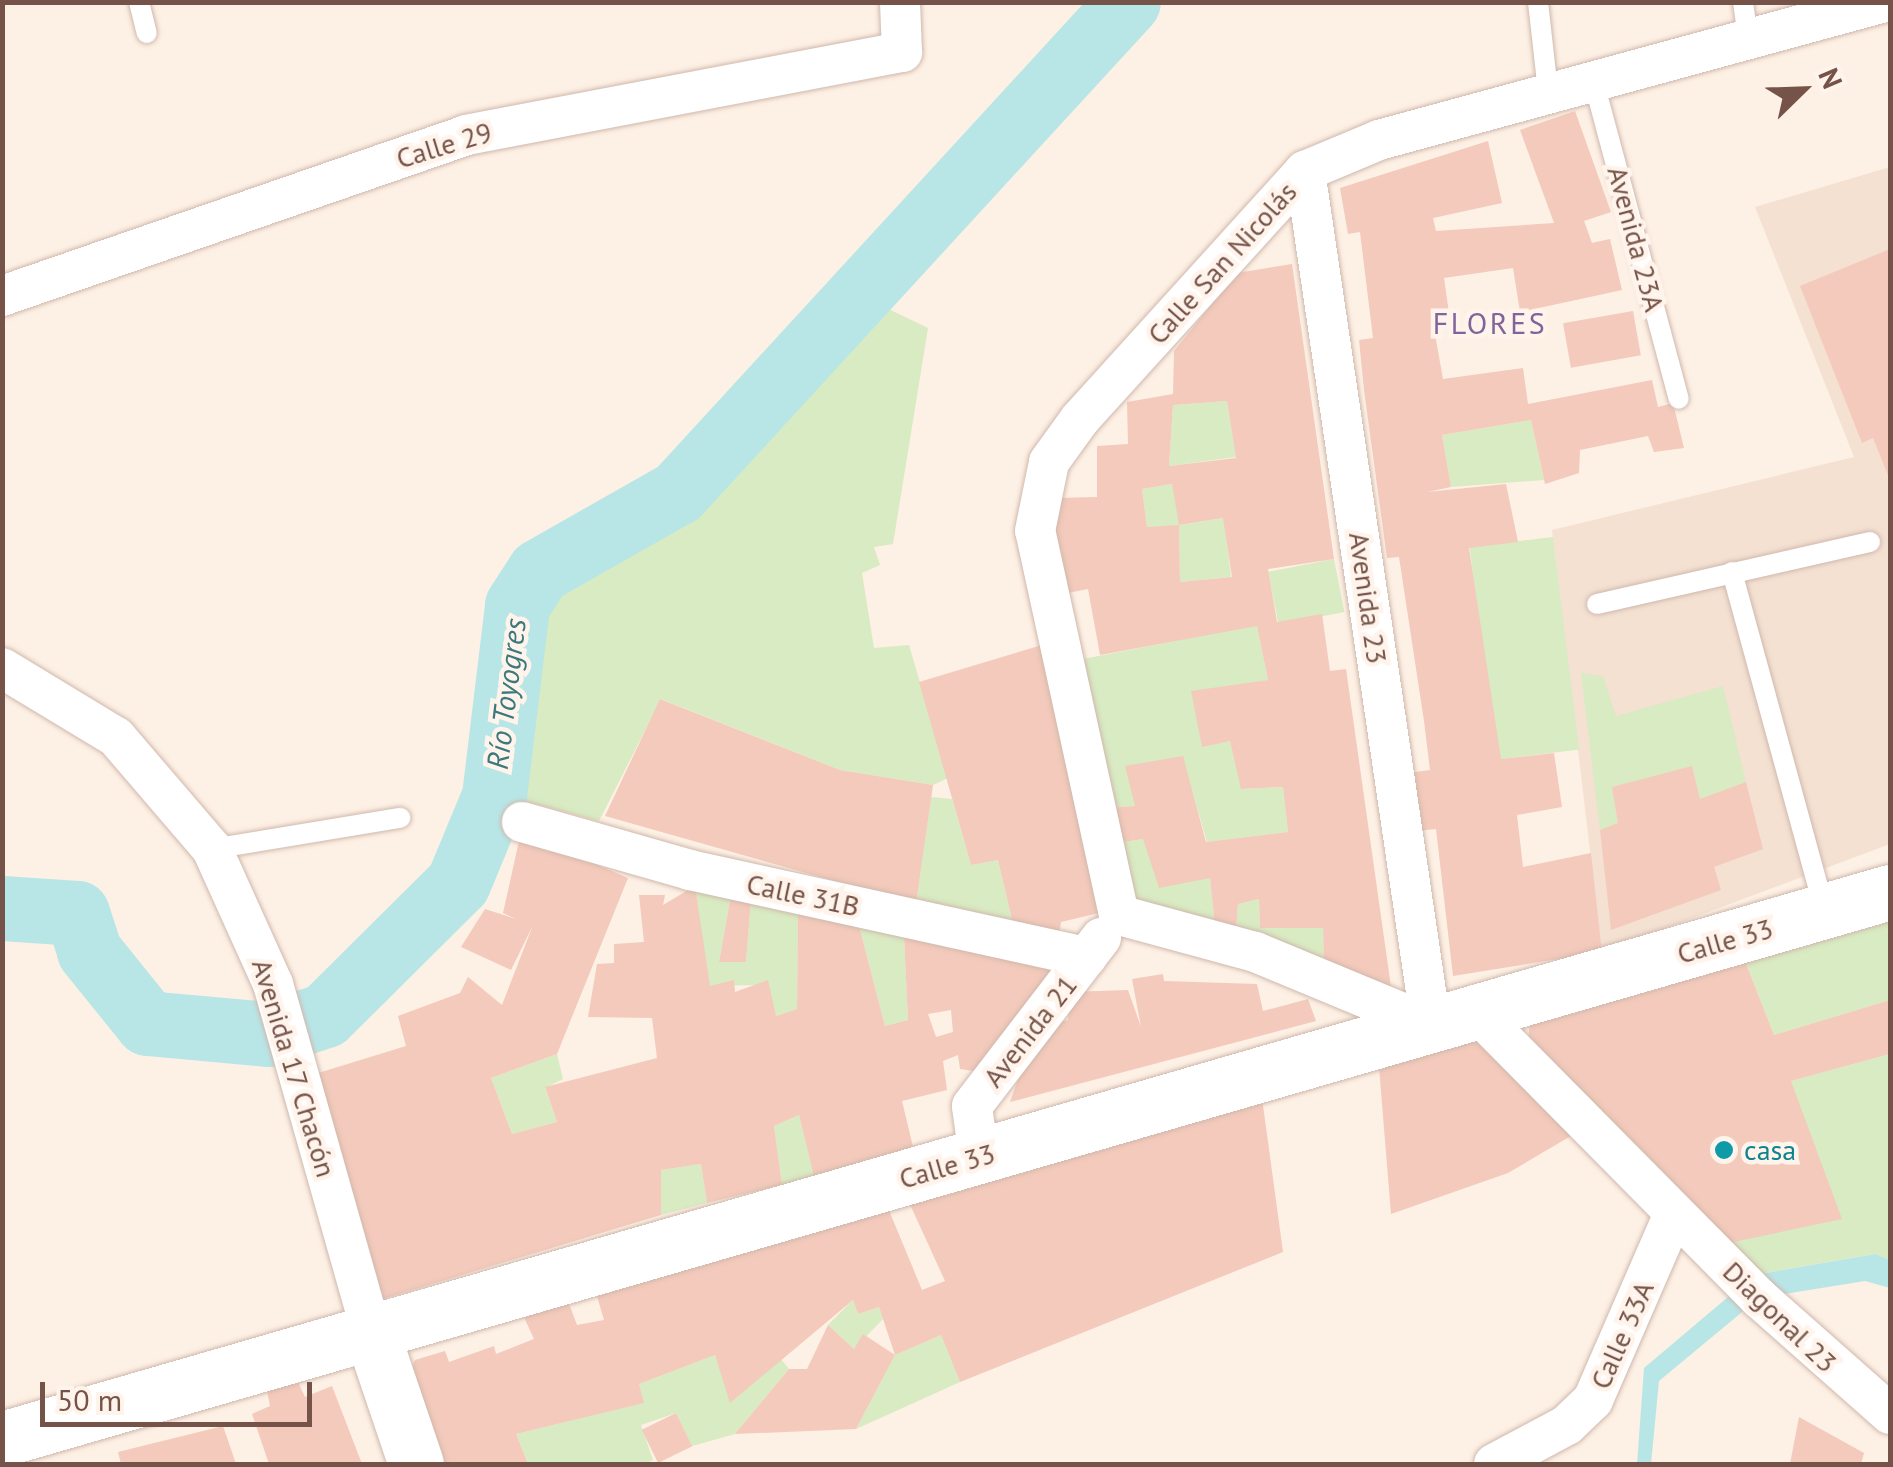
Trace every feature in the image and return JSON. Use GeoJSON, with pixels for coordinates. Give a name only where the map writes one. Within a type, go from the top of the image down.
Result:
{"type":"FeatureCollection","features":[{"type":"Feature","properties":{"kind":"main road","name":"Calle 33"},"geometry":{"type":"LineString","coordinates":[[2,1439],[1890,892]]}},
{"type":"Feature","properties":{"kind":"main road"},"geometry":{"type":"LineString","coordinates":[[370,1331],[416,1464]]}},
{"type":"Feature","properties":{"kind":"street","name":"Calle 29"},"geometry":{"type":"LineString","coordinates":[[2,296],[466,134],[902,52],[900,2]]}},
{"type":"Feature","properties":{"kind":"street","name":"Calle San Nicolás"},"geometry":{"type":"LineString","coordinates":[[1118,915],[1035,531],[1050,462],[1305,171],[1593,79],[1746,20],[1885,2]]}},
{"type":"Feature","properties":{"kind":"street","name":"Avenida 23"},"geometry":{"type":"LineString","coordinates":[[1305,171],[1453,1018]]}},
{"type":"Feature","properties":{"kind":"street","name":"Avenida 17 Chacón"},"geometry":{"type":"LineString","coordinates":[[2,668],[116,737],[212,848],[272,984],[292,1044],[370,1331]]}},
{"type":"Feature","properties":{"kind":"street","name":"Calle 31B"},"geometry":{"type":"LineString","coordinates":[[522,822],[690,870],[1087,957]]}},
{"type":"Feature","properties":{"kind":"street","name":"Avenida 21"},"geometry":{"type":"LineString","coordinates":[[979,1158],[972,1106],[1118,915]]}},
{"type":"Feature","properties":{"kind":"street"},"geometry":{"type":"LineString","coordinates":[[1118,915],[1255,952],[1453,1018],[1674,1214]]}},
{"type":"Feature","properties":{"kind":"street","name":"Diagonal 23"},"geometry":{"type":"LineString","coordinates":[[1674,1214],[1890,1414]]}},
{"type":"Feature","properties":{"kind":"street","name":"Calle 33A"},"geometry":{"type":"LineString","coordinates":[[1494,1464],[1567,1425],[1593,1400],[1674,1214]]}},
{"type":"Feature","properties":{"kind":"lane"},"geometry":{"type":"LineString","coordinates":[[139,2],[147,32]]}},
{"type":"Feature","properties":{"kind":"lane"},"geometry":{"type":"LineString","coordinates":[[1538,2],[1548,91]]}},
{"type":"Feature","properties":{"kind":"lane","name":"Avenida 23A"},"geometry":{"type":"LineString","coordinates":[[1593,79],[1679,398]]}},
{"type":"Feature","properties":{"kind":"lane"},"geometry":{"type":"LineString","coordinates":[[1596,604],[1870,542]]}},
{"type":"Feature","properties":{"kind":"lane"},"geometry":{"type":"LineString","coordinates":[[1732,572],[1826,913]]}},
{"type":"Feature","properties":{"kind":"lane"},"geometry":{"type":"LineString","coordinates":[[212,848],[400,818]]}},
{"type":"Feature","properties":{"kind":"shaded area"},"geometry":{"type":"Polygon","coordinates":[[[1890,167],[1890,844],[1602,952],[1552,530],[1854,457],[1755,207],[1890,167]]]}},
{"type":"Feature","properties":{"kind":"green space"},"geometry":{"type":"Polygon","coordinates":[[[859,295],[928,328],[893,544],[874,547],[880,565],[862,573],[874,648],[909,645],[948,778],[933,785],[840,770],[661,699],[599,821],[494,793],[517,605],[539,571],[681,494],[859,295]]]}},
{"type":"Feature","properties":{"kind":"green space"},"geometry":{"type":"Polygon","coordinates":[[[1227,401],[1236,457],[1169,466],[1173,405],[1227,401]]]}},
{"type":"Feature","properties":{"kind":"green space"},"geometry":{"type":"Polygon","coordinates":[[[1531,420],[1544,480],[1451,487],[1442,435],[1531,420]]]}},
{"type":"Feature","properties":{"kind":"green space"},"geometry":{"type":"Polygon","coordinates":[[[1172,484],[1180,525],[1224,518],[1231,577],[1180,582],[1179,526],[1147,527],[1142,489],[1172,484]]]}},
{"type":"Feature","properties":{"kind":"green space"},"geometry":{"type":"Polygon","coordinates":[[[1553,537],[1579,749],[1496,760],[1470,547],[1553,537]]]}},
{"type":"Feature","properties":{"kind":"green space"},"geometry":{"type":"Polygon","coordinates":[[[1334,559],[1344,612],[1279,625],[1268,572],[1334,559]]]}},
{"type":"Feature","properties":{"kind":"green space"},"geometry":{"type":"Polygon","coordinates":[[[1257,625],[1268,680],[1192,692],[1202,746],[1230,741],[1242,789],[1283,787],[1288,832],[1207,842],[1182,756],[1135,806],[1107,808],[1073,661],[1257,625]]]}},
{"type":"Feature","properties":{"kind":"green space"},"geometry":{"type":"Polygon","coordinates":[[[1581,673],[1603,676],[1616,716],[1723,686],[1746,782],[1700,799],[1692,766],[1612,787],[1618,823],[1600,830],[1581,673]]]}},
{"type":"Feature","properties":{"kind":"green space"},"geometry":{"type":"Polygon","coordinates":[[[931,797],[952,799],[971,865],[998,860],[1013,924],[916,904],[931,797]]]}},
{"type":"Feature","properties":{"kind":"green space"},"geometry":{"type":"Polygon","coordinates":[[[1143,839],[1210,878],[1215,927],[1130,905],[1117,843],[1143,839]]]}},
{"type":"Feature","properties":{"kind":"green space"},"geometry":{"type":"Polygon","coordinates":[[[695,886],[731,895],[719,962],[746,962],[751,900],[798,912],[797,1009],[776,1016],[757,985],[708,986],[695,886]]]}},
{"type":"Feature","properties":{"kind":"green space"},"geometry":{"type":"Polygon","coordinates":[[[1259,899],[1260,928],[1323,928],[1324,965],[1236,931],[1238,904],[1259,899]]]}},
{"type":"Feature","properties":{"kind":"green space"},"geometry":{"type":"Polygon","coordinates":[[[1890,912],[1890,1000],[1774,1035],[1745,961],[1890,912]]]}},
{"type":"Feature","properties":{"kind":"green space"},"geometry":{"type":"Polygon","coordinates":[[[859,926],[904,936],[908,1020],[885,1026],[859,926]]]}},
{"type":"Feature","properties":{"kind":"green space"},"geometry":{"type":"Polygon","coordinates":[[[557,1054],[563,1079],[545,1088],[557,1122],[512,1134],[491,1078],[557,1054]]]}},
{"type":"Feature","properties":{"kind":"green space"},"geometry":{"type":"Polygon","coordinates":[[[1890,1054],[1890,1260],[1874,1254],[1754,1275],[1724,1244],[1791,1081],[1890,1054]]]}},
{"type":"Feature","properties":{"kind":"green space"},"geometry":{"type":"Polygon","coordinates":[[[799,1115],[814,1177],[782,1185],[774,1126],[799,1115]]]}},
{"type":"Feature","properties":{"kind":"green space"},"geometry":{"type":"Polygon","coordinates":[[[701,1164],[707,1203],[661,1215],[661,1170],[701,1164]]]}},
{"type":"Feature","properties":{"kind":"green space"},"geometry":{"type":"Polygon","coordinates":[[[853,1300],[858,1314],[879,1307],[883,1319],[854,1349],[828,1325],[853,1300]]]}},
{"type":"Feature","properties":{"kind":"green space"},"geometry":{"type":"Polygon","coordinates":[[[941,1335],[960,1382],[856,1429],[895,1355],[941,1335]]]}},
{"type":"Feature","properties":{"kind":"green space"},"geometry":{"type":"Polygon","coordinates":[[[715,1355],[731,1402],[781,1359],[789,1369],[735,1434],[692,1446],[676,1413],[641,1425],[653,1460],[645,1464],[528,1464],[516,1434],[643,1403],[639,1384],[715,1355]]]}},
{"type":"Feature","properties":{"kind":"water"},"geometry":{"type":"Polygon","coordinates":[[[1875,1254],[1890,1260],[1890,1288],[1865,1281],[1759,1298],[1659,1381],[1651,1464],[1637,1464],[1644,1368],[1754,1275],[1875,1254]]]}},
{"type":"Feature","properties":{"kind":"building"},"geometry":{"type":"Polygon","coordinates":[[[1575,111],[1611,212],[1584,221],[1592,243],[1610,239],[1622,290],[1520,312],[1513,268],[1444,278],[1451,327],[1434,329],[1443,379],[1523,368],[1528,404],[1652,380],[1658,407],[1673,403],[1684,448],[1654,452],[1648,436],[1580,450],[1579,473],[1545,484],[1531,420],[1442,435],[1451,487],[1427,492],[1506,484],[1518,542],[1469,548],[1501,759],[1554,753],[1562,807],[1517,815],[1523,867],[1591,853],[1602,952],[1453,976],[1436,829],[1416,831],[1408,773],[1430,770],[1399,557],[1387,558],[1364,390],[1359,340],[1373,338],[1360,232],[1348,234],[1340,188],[1488,141],[1502,203],[1433,218],[1436,231],[1554,223],[1520,130],[1575,111]]]}},
{"type":"Feature","properties":{"kind":"building"},"geometry":{"type":"Polygon","coordinates":[[[1890,249],[1890,480],[1873,438],[1862,443],[1800,286],[1890,249]]]}},
{"type":"Feature","properties":{"kind":"building"},"geometry":{"type":"Polygon","coordinates":[[[1292,264],[1334,559],[1268,569],[1277,622],[1322,614],[1330,671],[1346,669],[1392,994],[1324,965],[1323,928],[1260,928],[1259,899],[1238,904],[1236,931],[1215,927],[1210,878],[1159,888],[1143,839],[1117,843],[1107,808],[1135,806],[1125,766],[1183,756],[1206,842],[1288,832],[1283,787],[1241,789],[1230,741],[1202,747],[1191,691],[1268,680],[1257,626],[1100,655],[1088,589],[1057,595],[1048,531],[1055,498],[1097,497],[1097,446],[1128,444],[1127,402],[1173,394],[1174,351],[1237,273],[1292,264]],[[1227,401],[1173,405],[1169,466],[1236,458],[1227,401]],[[1172,484],[1142,489],[1147,527],[1179,525],[1172,484]],[[1223,518],[1179,525],[1180,582],[1232,577],[1223,518]]]}},
{"type":"Feature","properties":{"kind":"building"},"geometry":{"type":"Polygon","coordinates":[[[1633,311],[1641,355],[1571,368],[1563,323],[1633,311]]]}},
{"type":"Feature","properties":{"kind":"building"},"geometry":{"type":"Polygon","coordinates":[[[1042,645],[1103,912],[1061,922],[1059,935],[1013,924],[998,860],[971,865],[919,682],[1042,645]]]}},
{"type":"Feature","properties":{"kind":"building"},"geometry":{"type":"Polygon","coordinates":[[[660,699],[840,770],[933,785],[916,904],[605,816],[660,699]]]}},
{"type":"Feature","properties":{"kind":"building"},"geometry":{"type":"Polygon","coordinates":[[[1692,766],[1700,799],[1746,782],[1763,849],[1714,867],[1721,890],[1611,930],[1600,830],[1618,823],[1612,787],[1692,766]]]}},
{"type":"Feature","properties":{"kind":"building"},"geometry":{"type":"Polygon","coordinates":[[[521,832],[628,878],[557,1054],[491,1078],[512,1134],[557,1122],[545,1087],[657,1058],[652,1018],[588,1017],[597,964],[614,963],[614,944],[644,942],[639,895],[665,895],[663,905],[695,886],[710,986],[734,980],[735,992],[768,980],[776,1016],[797,1009],[798,912],[859,926],[885,1026],[908,1020],[904,936],[1057,968],[980,1072],[960,1069],[958,1055],[943,1061],[947,1090],[902,1101],[914,1151],[814,1177],[799,1115],[774,1126],[782,1185],[707,1203],[701,1164],[661,1170],[661,1215],[376,1301],[315,1074],[406,1046],[398,1016],[460,993],[468,977],[502,1005],[533,925],[511,970],[461,947],[485,909],[516,919],[503,913],[521,832]],[[951,1010],[928,1014],[936,1037],[953,1032],[951,1010]]]}},
{"type":"Feature","properties":{"kind":"building"},"geometry":{"type":"Polygon","coordinates":[[[731,895],[751,900],[746,962],[719,962],[731,895]]]}},
{"type":"Feature","properties":{"kind":"building","name":"casa"},"geometry":{"type":"Polygon","coordinates":[[[1745,961],[1774,1035],[1890,1000],[1890,1054],[1791,1081],[1842,1219],[1724,1244],[1528,1045],[1530,1016],[1745,961]]]}},
{"type":"Feature","properties":{"kind":"building"},"geometry":{"type":"Polygon","coordinates":[[[1163,974],[1164,981],[1257,984],[1263,1011],[1308,999],[1316,1021],[1010,1102],[1036,1028],[1068,1020],[1070,992],[1128,990],[1141,1027],[1132,979],[1163,974]]]}},
{"type":"Feature","properties":{"kind":"building"},"geometry":{"type":"Polygon","coordinates":[[[1481,1034],[1576,1133],[1508,1173],[1391,1214],[1379,1067],[1481,1034]]]}},
{"type":"Feature","properties":{"kind":"building"},"geometry":{"type":"Polygon","coordinates":[[[1262,1098],[1283,1252],[960,1382],[941,1335],[895,1355],[879,1307],[858,1314],[853,1300],[730,1403],[715,1355],[639,1384],[644,1403],[516,1434],[528,1464],[438,1464],[408,1376],[415,1360],[445,1351],[449,1362],[494,1346],[496,1354],[534,1339],[523,1315],[568,1301],[577,1325],[604,1320],[596,1293],[888,1208],[922,1290],[945,1281],[908,1200],[1262,1098]]]}},
{"type":"Feature","properties":{"kind":"building"},"geometry":{"type":"Polygon","coordinates":[[[828,1325],[854,1349],[863,1334],[895,1355],[856,1429],[735,1434],[789,1369],[807,1369],[828,1325]]]}},
{"type":"Feature","properties":{"kind":"building"},"geometry":{"type":"Polygon","coordinates":[[[296,1378],[305,1397],[332,1386],[362,1464],[269,1464],[252,1414],[270,1406],[267,1391],[296,1378]]]}},
{"type":"Feature","properties":{"kind":"building"},"geometry":{"type":"Polygon","coordinates":[[[676,1413],[692,1446],[658,1463],[642,1430],[676,1413]]]}},
{"type":"Feature","properties":{"kind":"building"},"geometry":{"type":"Polygon","coordinates":[[[1799,1417],[1864,1453],[1861,1464],[1790,1464],[1799,1417]]]}},
{"type":"Feature","properties":{"kind":"building"},"geometry":{"type":"Polygon","coordinates":[[[223,1426],[236,1464],[121,1464],[118,1452],[223,1426]]]}},
{"type":"Feature","properties":{"kind":"waterway","name":"Río Toyogres"},"geometry":{"type":"LineString","coordinates":[[2,908],[77,913],[89,951],[147,1023],[268,1034],[325,1015],[458,883],[494,796],[517,605],[539,571],[678,492],[1128,2]]}},
{"type":"Feature","properties":{"kind":"place","name":"casa"},"geometry":{"type":"Point","coordinates":[1724,1150]}},
{"type":"Feature","properties":{"kind":"district","name":"FLORES"},"geometry":{"type":"Point","coordinates":[1490,323]}}]}
